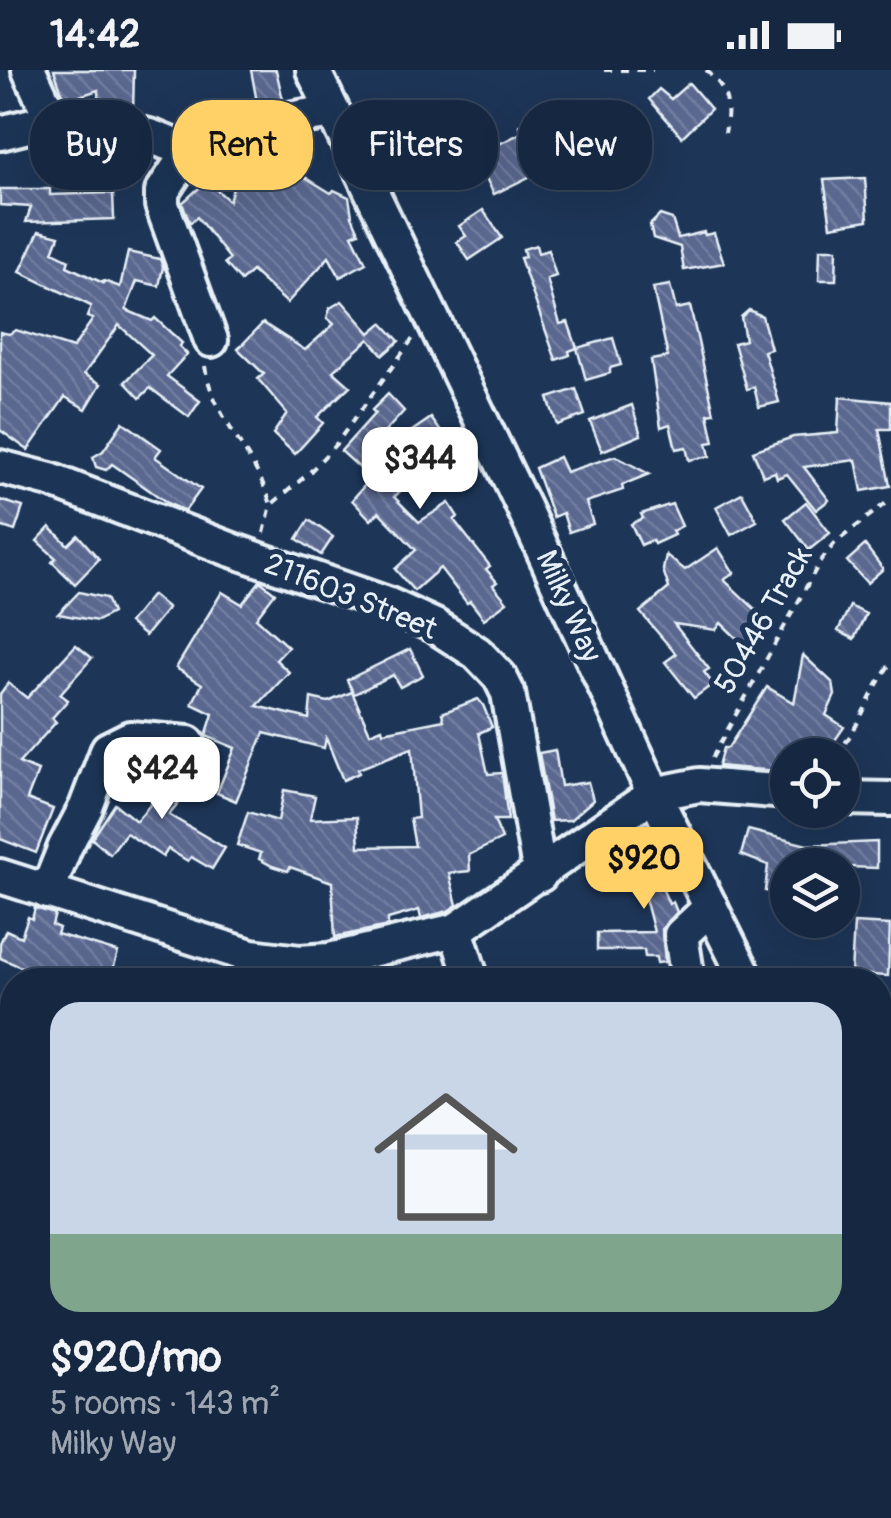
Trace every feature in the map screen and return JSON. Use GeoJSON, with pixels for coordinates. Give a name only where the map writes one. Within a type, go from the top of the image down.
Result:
{"type":"FeatureCollection","features":[{"type":"Feature","properties":{"kind":"street"},"geometry":{"type":"LineString","coordinates":[[29,70],[43,100]]}},
{"type":"Feature","properties":{"kind":"street","name":"Milky Way"},"geometry":{"type":"LineString","coordinates":[[313,70],[333,112]]}},
{"type":"Feature","properties":{"kind":"street"},"geometry":{"type":"LineString","coordinates":[[313,116],[333,112]]}},
{"type":"Feature","properties":{"kind":"street"},"geometry":{"type":"LineString","coordinates":[[0,133],[30,126]]}},
{"type":"Feature","properties":{"kind":"street"},"geometry":{"type":"LineString","coordinates":[[172,177],[162,192],[162,204],[211,340]]}},
{"type":"Feature","properties":{"kind":"street","name":"Milky Way"},"geometry":{"type":"LineString","coordinates":[[371,190],[526,513],[654,794],[741,968]]}},
{"type":"Feature","properties":{"kind":"street","name":"211603 Street"},"geometry":{"type":"LineString","coordinates":[[2,463],[387,604],[435,626],[492,666],[508,693],[515,722],[540,874]]}},
{"type":"Feature","properties":{"kind":"street"},"geometry":{"type":"LineString","coordinates":[[47,892],[108,749],[130,738],[188,743]]}},
{"type":"Feature","properties":{"kind":"street"},"geometry":{"type":"LineString","coordinates":[[1,877],[250,956],[329,960],[456,930],[654,794],[699,785],[770,791]]}},
{"type":"Feature","properties":{"kind":"street"},"geometry":{"type":"LineString","coordinates":[[860,798],[891,799]]}},
{"type":"Feature","properties":{"kind":"street"},"geometry":{"type":"LineString","coordinates":[[686,968],[681,935],[711,908]]}},
{"type":"Feature","properties":{"kind":"street"},"geometry":{"type":"LineString","coordinates":[[456,930],[468,968]]}},
{"type":"Feature","properties":{"kind":"path"},"geometry":{"type":"LineString","coordinates":[[604,70],[653,70]]}},
{"type":"Feature","properties":{"kind":"path"},"geometry":{"type":"LineString","coordinates":[[706,70],[719,81],[729,108],[725,134]]}},
{"type":"Feature","properties":{"kind":"path"},"geometry":{"type":"LineString","coordinates":[[271,504],[336,444],[430,312]]}},
{"type":"Feature","properties":{"kind":"path"},"geometry":{"type":"LineString","coordinates":[[211,340],[217,354],[206,365],[212,399],[263,480],[271,504],[269,520],[253,558]]}},
{"type":"Feature","properties":{"kind":"path","name":"50446 Track"},"geometry":{"type":"LineString","coordinates":[[699,785],[727,726],[820,562],[835,543],[891,500]]}},
{"type":"Feature","properties":{"kind":"path"},"geometry":{"type":"LineString","coordinates":[[849,738],[891,663]]}},
{"type":"Feature","properties":{"kind":"building"},"geometry":{"type":"Polygon","coordinates":[[[54,70],[134,70],[133,100],[98,100],[98,90],[65,100],[54,70]]]}},
{"type":"Feature","properties":{"kind":"building"},"geometry":{"type":"Polygon","coordinates":[[[251,70],[276,70],[283,100],[257,100],[251,70]]]}},
{"type":"Feature","properties":{"kind":"building"},"geometry":{"type":"Polygon","coordinates":[[[689,83],[711,109],[682,137],[649,99],[659,89],[671,99],[689,83]]]}},
{"type":"Feature","properties":{"kind":"building"},"geometry":{"type":"Polygon","coordinates":[[[518,134],[518,182],[494,194],[492,190],[498,190],[498,144],[518,134]]]}},
{"type":"Feature","properties":{"kind":"building"},"geometry":{"type":"Polygon","coordinates":[[[865,178],[868,220],[831,226],[824,180],[865,178]]]}},
{"type":"Feature","properties":{"kind":"building"},"geometry":{"type":"Polygon","coordinates":[[[313,182],[331,193],[334,190],[349,197],[359,232],[352,235],[366,263],[340,277],[329,257],[287,303],[252,271],[241,281],[225,263],[230,259],[197,217],[190,223],[182,203],[197,190],[217,190],[229,201],[232,190],[313,190],[313,182]]]}},
{"type":"Feature","properties":{"kind":"building"},"geometry":{"type":"Polygon","coordinates":[[[0,189],[50,190],[50,195],[113,193],[114,219],[26,222],[31,207],[0,205],[0,189]]]}},
{"type":"Feature","properties":{"kind":"building"},"geometry":{"type":"Polygon","coordinates":[[[483,210],[502,238],[469,260],[457,242],[466,236],[459,226],[483,210]]]}},
{"type":"Feature","properties":{"kind":"building"},"geometry":{"type":"Polygon","coordinates":[[[660,215],[672,219],[678,238],[714,233],[724,263],[684,270],[680,247],[653,238],[650,225],[660,215]]]}},
{"type":"Feature","properties":{"kind":"building"},"geometry":{"type":"Polygon","coordinates":[[[39,231],[59,236],[53,252],[69,260],[67,266],[120,287],[128,252],[160,259],[163,267],[159,286],[137,281],[126,310],[152,321],[155,318],[182,343],[179,346],[187,354],[167,376],[200,401],[189,417],[150,388],[140,398],[125,382],[152,355],[119,325],[84,374],[101,384],[86,409],[65,397],[28,450],[0,430],[0,332],[9,334],[16,330],[73,348],[93,319],[87,317],[91,306],[20,272],[39,231]]]}},
{"type":"Feature","properties":{"kind":"building"},"geometry":{"type":"Polygon","coordinates":[[[536,245],[538,253],[548,250],[556,276],[547,279],[560,324],[568,322],[577,348],[556,360],[520,258],[525,257],[523,249],[536,245]]]}},
{"type":"Feature","properties":{"kind":"building"},"geometry":{"type":"Polygon","coordinates":[[[820,249],[837,249],[836,280],[819,280],[820,249]]]}},
{"type":"Feature","properties":{"kind":"building"},"geometry":{"type":"Polygon","coordinates":[[[670,285],[676,309],[690,306],[714,413],[708,414],[714,442],[707,443],[710,456],[689,460],[686,447],[676,449],[670,424],[661,427],[651,360],[668,357],[653,288],[670,285]]]}},
{"type":"Feature","properties":{"kind":"building"},"geometry":{"type":"Polygon","coordinates":[[[342,301],[370,333],[382,323],[399,341],[383,355],[369,339],[333,371],[350,386],[317,417],[323,423],[295,454],[273,434],[287,413],[258,379],[264,374],[238,349],[263,323],[305,350],[334,324],[327,318],[330,308],[342,301]]]}},
{"type":"Feature","properties":{"kind":"building"},"geometry":{"type":"Polygon","coordinates":[[[749,310],[762,316],[771,349],[764,351],[779,402],[759,407],[754,387],[747,389],[734,343],[745,340],[741,317],[749,310]]]}},
{"type":"Feature","properties":{"kind":"building"},"geometry":{"type":"Polygon","coordinates":[[[613,338],[621,365],[610,368],[610,373],[586,380],[577,348],[613,338]]]}},
{"type":"Feature","properties":{"kind":"building"},"geometry":{"type":"Polygon","coordinates":[[[576,389],[585,415],[557,425],[548,398],[576,389]]]}},
{"type":"Feature","properties":{"kind":"building"},"geometry":{"type":"Polygon","coordinates":[[[388,394],[404,411],[373,445],[399,473],[420,449],[409,433],[431,418],[452,447],[394,497],[419,522],[449,503],[458,517],[454,520],[490,566],[486,569],[497,582],[493,585],[507,602],[484,619],[440,568],[414,591],[395,569],[416,550],[379,512],[371,520],[352,500],[371,478],[341,451],[388,394]]]}},
{"type":"Feature","properties":{"kind":"building"},"geometry":{"type":"Polygon","coordinates":[[[840,397],[891,402],[891,429],[879,429],[890,486],[862,491],[856,460],[804,467],[829,500],[816,510],[787,474],[777,478],[775,472],[763,476],[753,451],[793,437],[838,433],[840,397]]]}},
{"type":"Feature","properties":{"kind":"building"},"geometry":{"type":"Polygon","coordinates":[[[632,405],[641,435],[602,451],[590,421],[632,405]]]}},
{"type":"Feature","properties":{"kind":"building"},"geometry":{"type":"Polygon","coordinates":[[[123,422],[161,449],[155,457],[201,489],[185,511],[112,464],[106,470],[96,467],[93,457],[103,451],[123,422]]]}},
{"type":"Feature","properties":{"kind":"building"},"geometry":{"type":"Polygon","coordinates":[[[615,456],[649,474],[622,485],[623,490],[586,502],[593,524],[569,532],[563,513],[553,517],[535,468],[559,457],[566,472],[615,456]]]}},
{"type":"Feature","properties":{"kind":"building"},"geometry":{"type":"Polygon","coordinates":[[[742,493],[757,521],[731,535],[716,507],[742,493]]]}},
{"type":"Feature","properties":{"kind":"building"},"geometry":{"type":"Polygon","coordinates":[[[0,500],[23,507],[15,531],[0,526],[0,500]]]}},
{"type":"Feature","properties":{"kind":"building"},"geometry":{"type":"Polygon","coordinates":[[[806,502],[830,533],[809,550],[785,519],[806,502]]]}},
{"type":"Feature","properties":{"kind":"building"},"geometry":{"type":"Polygon","coordinates":[[[672,504],[682,526],[672,531],[674,535],[641,545],[631,524],[643,518],[641,514],[672,504]]]}},
{"type":"Feature","properties":{"kind":"building"},"geometry":{"type":"Polygon","coordinates":[[[309,520],[333,537],[321,555],[297,539],[309,520]]]}},
{"type":"Feature","properties":{"kind":"building"},"geometry":{"type":"Polygon","coordinates":[[[50,527],[68,545],[78,535],[99,559],[75,584],[37,541],[50,527]]]}},
{"type":"Feature","properties":{"kind":"building"},"geometry":{"type":"Polygon","coordinates":[[[865,545],[883,569],[867,583],[847,561],[865,545]]]}},
{"type":"Feature","properties":{"kind":"building"},"geometry":{"type":"Polygon","coordinates":[[[718,548],[734,573],[724,580],[772,625],[752,646],[749,643],[746,647],[721,623],[716,630],[674,624],[709,669],[704,672],[713,684],[694,698],[665,662],[676,654],[640,612],[669,588],[663,570],[666,555],[685,570],[718,548]]]}},
{"type":"Feature","properties":{"kind":"building"},"geometry":{"type":"Polygon","coordinates":[[[260,581],[275,593],[256,618],[288,647],[276,660],[289,672],[257,706],[309,719],[311,698],[328,702],[352,692],[370,733],[444,720],[442,713],[478,699],[483,705],[492,727],[479,733],[488,774],[502,773],[508,820],[494,820],[502,839],[469,855],[470,871],[449,873],[457,905],[448,911],[421,918],[419,910],[388,919],[388,926],[335,937],[332,882],[290,867],[288,871],[272,866],[259,859],[261,853],[237,845],[248,812],[278,821],[284,790],[315,796],[310,819],[357,817],[359,847],[415,846],[410,819],[418,818],[412,748],[358,769],[359,773],[343,780],[326,738],[324,748],[264,733],[236,801],[217,793],[235,748],[206,736],[213,714],[192,704],[202,684],[176,668],[222,592],[242,604],[260,581]]]}},
{"type":"Feature","properties":{"kind":"building"},"geometry":{"type":"Polygon","coordinates":[[[79,592],[106,598],[112,613],[97,621],[58,614],[79,592]]]}},
{"type":"Feature","properties":{"kind":"building"},"geometry":{"type":"Polygon","coordinates":[[[152,595],[168,608],[145,636],[129,623],[152,595]]]}},
{"type":"Feature","properties":{"kind":"building"},"geometry":{"type":"Polygon","coordinates":[[[850,606],[866,614],[854,639],[838,631],[850,606]]]}},
{"type":"Feature","properties":{"kind":"building"},"geometry":{"type":"Polygon","coordinates":[[[76,645],[92,658],[60,694],[68,700],[52,718],[56,722],[19,763],[38,771],[27,799],[53,809],[36,853],[0,839],[0,694],[8,683],[27,698],[76,645]]]}},
{"type":"Feature","properties":{"kind":"building"},"geometry":{"type":"Polygon","coordinates":[[[410,649],[423,675],[400,687],[393,675],[354,694],[347,680],[410,649]]]}},
{"type":"Feature","properties":{"kind":"building"},"geometry":{"type":"Polygon","coordinates":[[[803,655],[833,683],[835,695],[826,715],[844,727],[836,738],[770,738],[770,770],[718,766],[723,748],[728,748],[767,687],[794,703],[803,655]]]}},
{"type":"Feature","properties":{"kind":"building"},"geometry":{"type":"Polygon","coordinates":[[[555,750],[561,786],[588,782],[593,800],[570,820],[551,821],[539,753],[555,750]]]}},
{"type":"Feature","properties":{"kind":"building"},"geometry":{"type":"Polygon","coordinates":[[[149,760],[182,763],[178,772],[182,768],[198,775],[169,815],[225,848],[212,869],[168,849],[163,857],[126,833],[110,854],[92,839],[115,804],[136,821],[173,778],[146,767],[149,760]]]}},
{"type":"Feature","properties":{"kind":"building"},"geometry":{"type":"Polygon","coordinates":[[[748,830],[807,845],[877,842],[877,868],[860,867],[860,848],[770,848],[770,892],[765,891],[768,865],[741,855],[748,830]]]}},
{"type":"Feature","properties":{"kind":"building"},"geometry":{"type":"Polygon","coordinates":[[[639,835],[669,904],[673,902],[677,912],[662,929],[665,962],[645,957],[644,950],[597,950],[597,933],[654,932],[629,838],[639,835]]]}},
{"type":"Feature","properties":{"kind":"building"},"geometry":{"type":"Polygon","coordinates":[[[35,908],[55,914],[52,925],[59,928],[57,934],[118,952],[113,968],[23,968],[0,958],[0,943],[6,930],[21,937],[28,917],[32,919],[35,908]]]}},
{"type":"Feature","properties":{"kind":"building"},"geometry":{"type":"Polygon","coordinates":[[[860,923],[890,925],[888,968],[851,968],[853,938],[860,938],[860,923]]]}}]}
